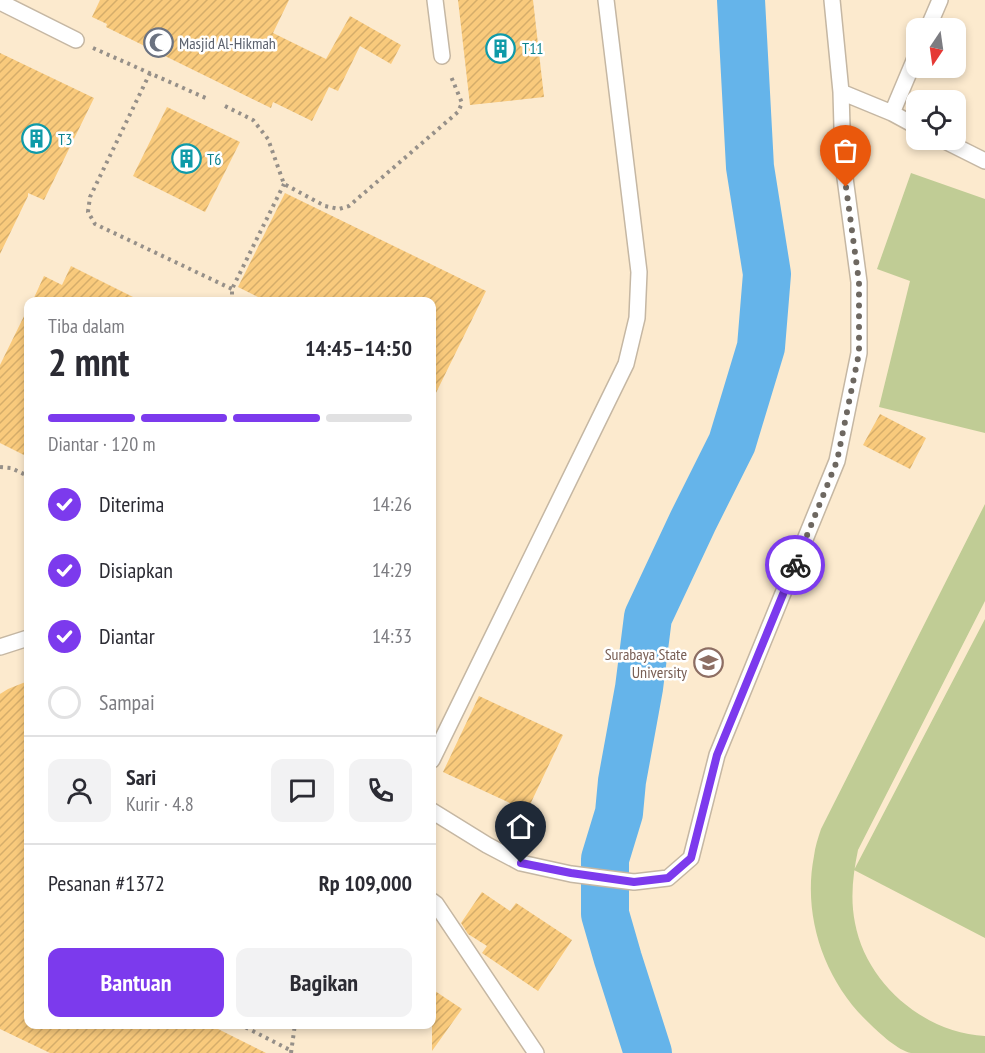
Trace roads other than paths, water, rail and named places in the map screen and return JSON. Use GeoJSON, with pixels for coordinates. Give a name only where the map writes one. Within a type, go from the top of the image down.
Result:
{"type":"FeatureCollection","features":[{"type":"Feature","properties":{"kind":"lane"},"geometry":{"type":"LineString","coordinates":[[435,0],[442,56]]}},
{"type":"Feature","properties":{"kind":"lane"},"geometry":{"type":"LineString","coordinates":[[436,752],[626,364],[637,318],[639,272],[606,0]]}},
{"type":"Feature","properties":{"kind":"lane"},"geometry":{"type":"LineString","coordinates":[[436,813],[521,863],[571,873],[634,882],[668,878],[691,858],[717,755],[837,461],[859,353],[859,282],[843,163],[841,92],[832,0]]}},
{"type":"Feature","properties":{"kind":"lane"},"geometry":{"type":"LineString","coordinates":[[932,18],[940,0]]}},
{"type":"Feature","properties":{"kind":"lane"},"geometry":{"type":"LineString","coordinates":[[0,2],[76,40]]}},
{"type":"Feature","properties":{"kind":"lane"},"geometry":{"type":"LineString","coordinates":[[892,114],[907,78]]}},
{"type":"Feature","properties":{"kind":"lane"},"geometry":{"type":"LineString","coordinates":[[841,92],[906,121]]}},
{"type":"Feature","properties":{"kind":"lane"},"geometry":{"type":"LineString","coordinates":[[963,150],[985,161]]}},
{"type":"Feature","properties":{"kind":"lane"},"geometry":{"type":"LineString","coordinates":[[0,647],[24,639]]}},
{"type":"Feature","properties":{"kind":"lane"},"geometry":{"type":"LineString","coordinates":[[436,904],[536,1053]]}},
{"type":"Feature","properties":{"kind":"waterway"},"geometry":{"type":"LineString","coordinates":[[648,1053],[605,914],[605,859],[619,813],[648,617],[732,443],[761,347],[767,274],[750,167],[741,0]]}},
{"type":"Feature","properties":{"kind":"place","name":"Masjid Al-Hikmah"},"geometry":{"type":"Point","coordinates":[158,43]}},
{"type":"Feature","properties":{"kind":"place","name":"T11"},"geometry":{"type":"Point","coordinates":[501,48]}},
{"type":"Feature","properties":{"kind":"place","name":"T3"},"geometry":{"type":"Point","coordinates":[37,139]}},
{"type":"Feature","properties":{"kind":"place","name":"T6"},"geometry":{"type":"Point","coordinates":[186,159]}},
{"type":"Feature","properties":{"kind":"place","name":"Surabaya State University"},"geometry":{"type":"Point","coordinates":[708,663]}}]}
